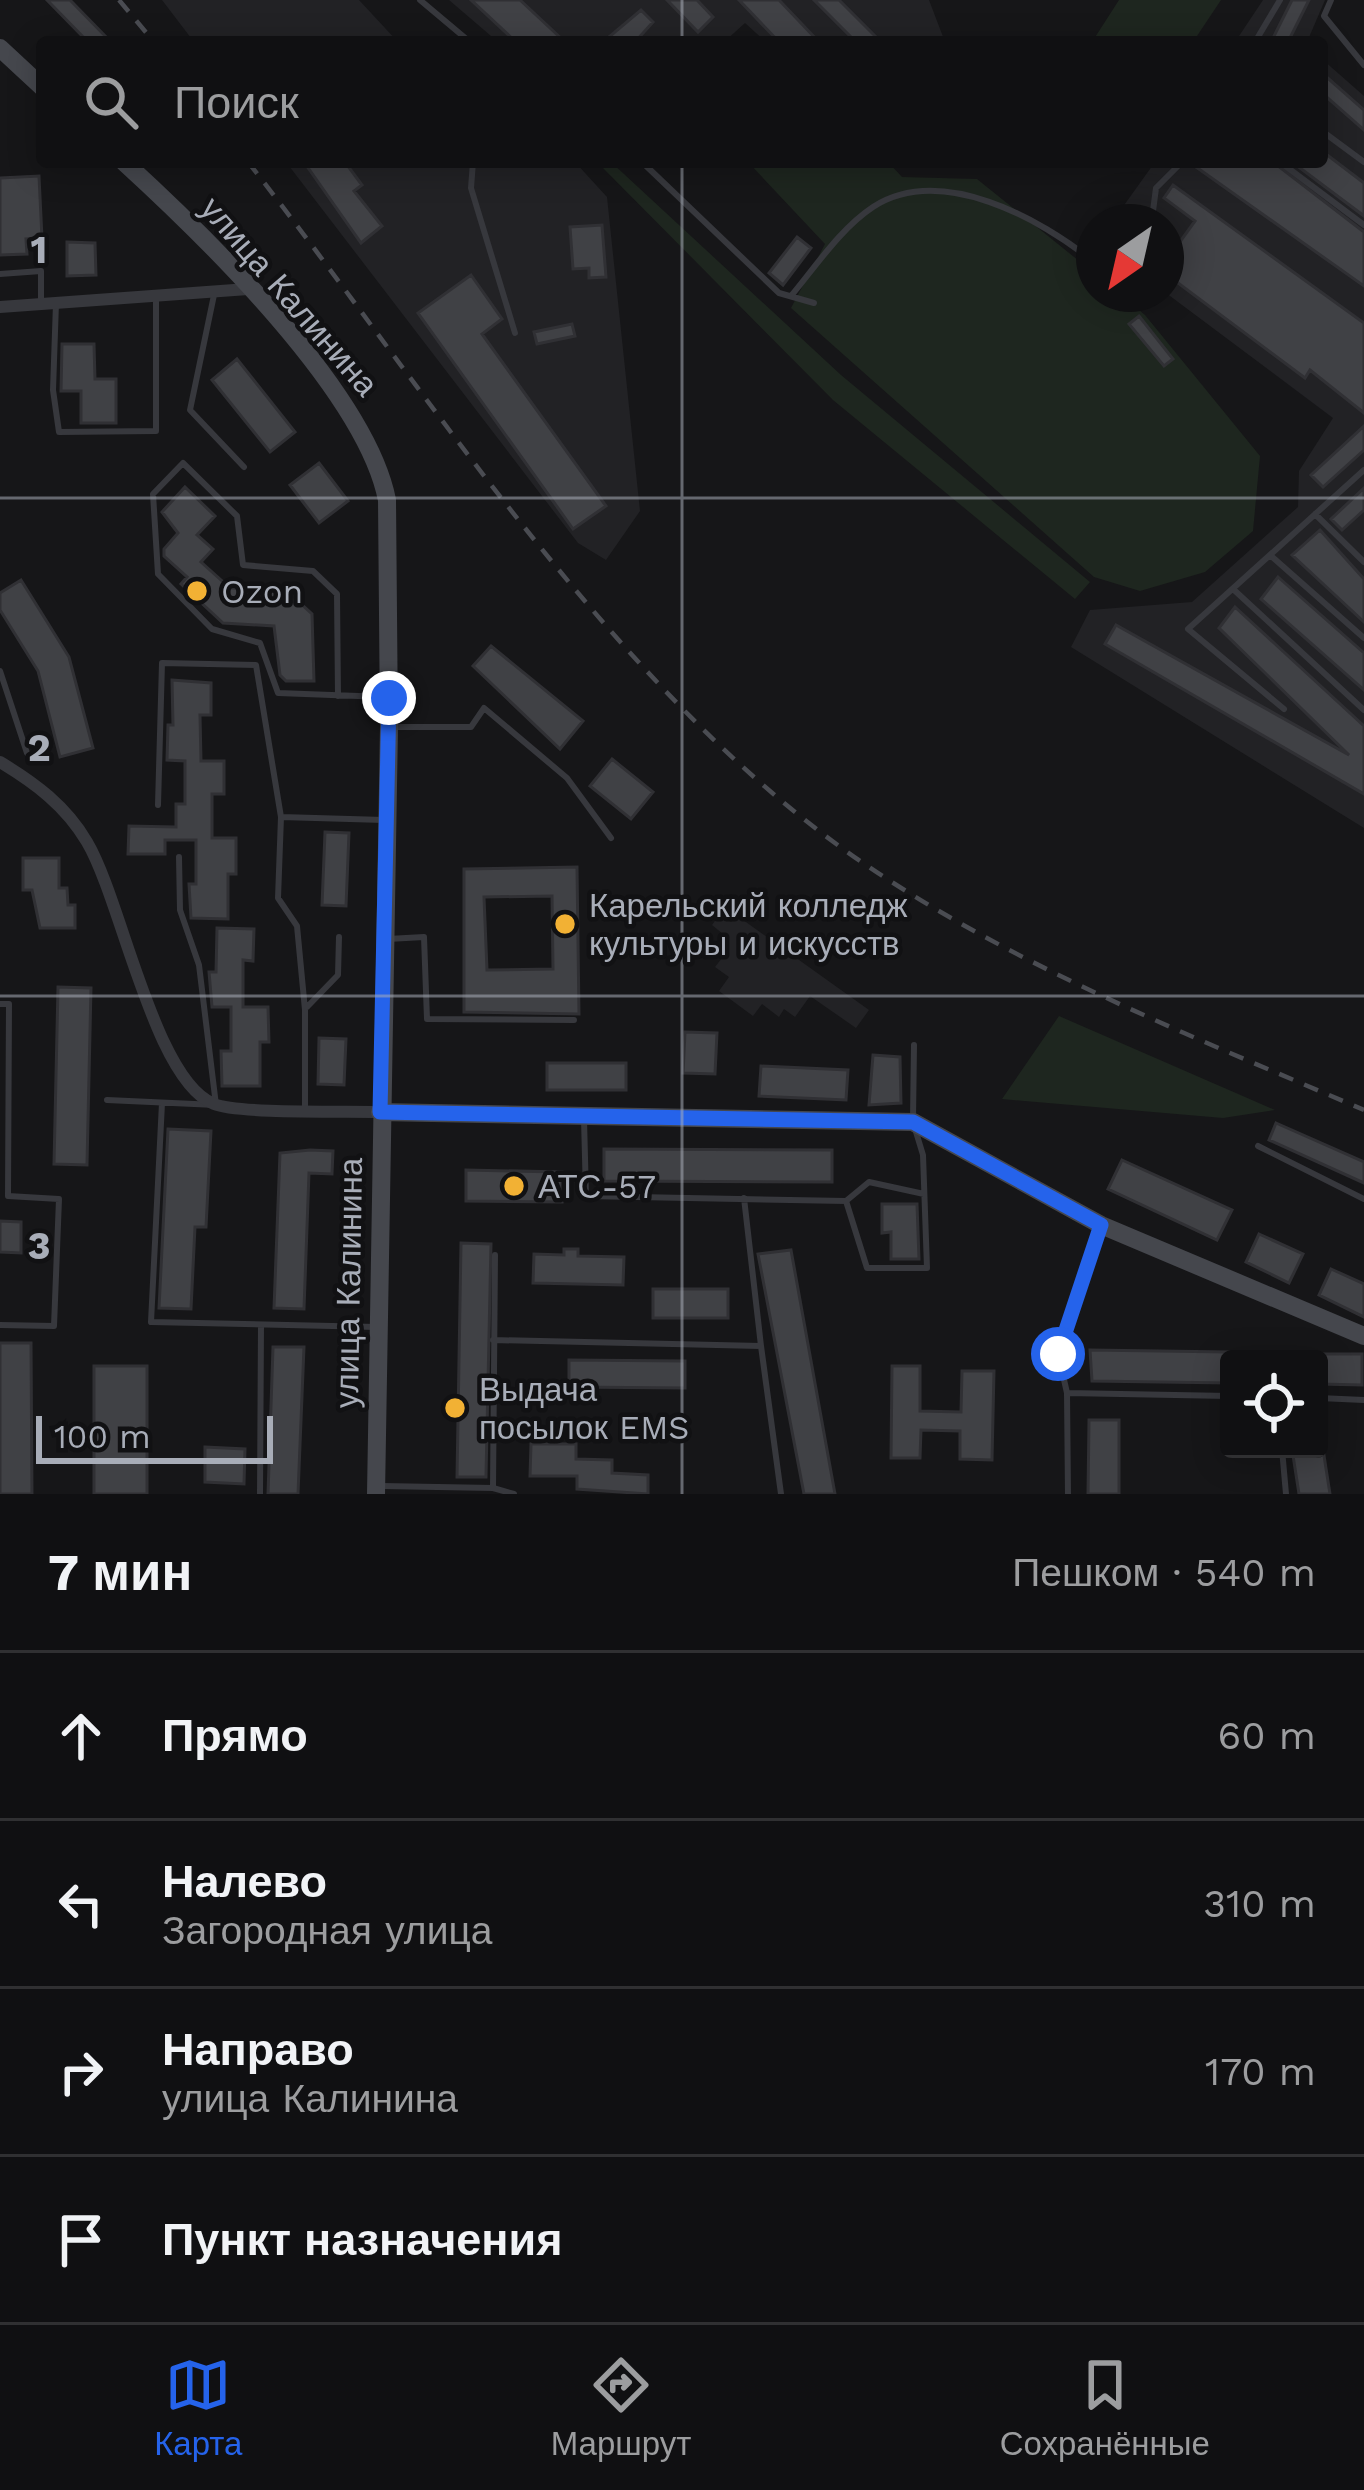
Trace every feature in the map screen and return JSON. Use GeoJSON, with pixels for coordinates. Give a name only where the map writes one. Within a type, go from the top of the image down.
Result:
{"type":"FeatureCollection","features":[{"type":"Feature","properties":{"kind":"main road"},"geometry":{"type":"LineString","coordinates":[[0,48],[36,81]]}},
{"type":"Feature","properties":{"kind":"main road","name":"улица Калинина"},"geometry":{"type":"LineString","coordinates":[[131,168],[183,215],[342,397],[381,472],[387,500],[389,727],[376,1490]]}},
{"type":"Feature","properties":{"kind":"main road"},"geometry":{"type":"LineString","coordinates":[[380,1112],[913,1122],[1101,1225],[1364,1336]]}},
{"type":"Feature","properties":{"kind":"street"},"geometry":{"type":"LineString","coordinates":[[0,307],[248,289]]}},
{"type":"Feature","properties":{"kind":"street"},"geometry":{"type":"LineString","coordinates":[[0,762],[56,800],[88,844],[163,1041],[186,1085],[215,1105],[380,1112]]}},
{"type":"Feature","properties":{"kind":"lane"},"geometry":{"type":"LineString","coordinates":[[420,0],[464,36]]}},
{"type":"Feature","properties":{"kind":"lane"},"geometry":{"type":"LineString","coordinates":[[1259,36],[1280,0]]}},
{"type":"Feature","properties":{"kind":"lane"},"geometry":{"type":"LineString","coordinates":[[1331,0],[1324,16],[1364,65]]}},
{"type":"Feature","properties":{"kind":"lane"},"geometry":{"type":"LineString","coordinates":[[1328,135],[1364,162]]}},
{"type":"Feature","properties":{"kind":"lane"},"geometry":{"type":"LineString","coordinates":[[473,168],[471,188],[515,333]]}},
{"type":"Feature","properties":{"kind":"lane"},"geometry":{"type":"LineString","coordinates":[[648,168],[779,293],[814,303]]}},
{"type":"Feature","properties":{"kind":"lane"},"geometry":{"type":"LineString","coordinates":[[1155,204],[1156,188],[1177,168]]}},
{"type":"Feature","properties":{"kind":"lane"},"geometry":{"type":"LineString","coordinates":[[1288,168],[1364,225]]}},
{"type":"Feature","properties":{"kind":"lane"},"geometry":{"type":"LineString","coordinates":[[791,296],[851,224],[877,204],[918,193],[974,197],[1058,233],[1076,248]]}},
{"type":"Feature","properties":{"kind":"lane"},"geometry":{"type":"LineString","coordinates":[[0,274],[41,271],[59,432],[156,431],[155,296]]}},
{"type":"Feature","properties":{"kind":"lane"},"geometry":{"type":"LineString","coordinates":[[215,291],[190,410],[244,467]]}},
{"type":"Feature","properties":{"kind":"lane"},"geometry":{"type":"LineString","coordinates":[[338,696],[337,593],[314,571],[243,565],[237,516],[183,463],[153,494],[158,574],[212,629],[260,643],[278,693],[338,696],[389,698]]}},
{"type":"Feature","properties":{"kind":"lane"},"geometry":{"type":"LineString","coordinates":[[1284,709],[1188,629],[1364,470]]}},
{"type":"Feature","properties":{"kind":"lane"},"geometry":{"type":"LineString","coordinates":[[1315,514],[1364,562]]}},
{"type":"Feature","properties":{"kind":"lane"},"geometry":{"type":"LineString","coordinates":[[1270,556],[1364,638]]}},
{"type":"Feature","properties":{"kind":"lane"},"geometry":{"type":"LineString","coordinates":[[1233,589],[1364,710]]}},
{"type":"Feature","properties":{"kind":"lane"},"geometry":{"type":"LineString","coordinates":[[158,805],[162,663],[256,665],[281,817],[278,898],[297,926],[305,1010],[305,1109]]}},
{"type":"Feature","properties":{"kind":"lane"},"geometry":{"type":"LineString","coordinates":[[0,671],[27,753]]}},
{"type":"Feature","properties":{"kind":"lane"},"geometry":{"type":"LineString","coordinates":[[389,727],[472,727],[484,708],[567,778],[611,838]]}},
{"type":"Feature","properties":{"kind":"lane"},"geometry":{"type":"LineString","coordinates":[[281,817],[384,820]]}},
{"type":"Feature","properties":{"kind":"lane"},"geometry":{"type":"LineString","coordinates":[[107,1100],[215,1105],[199,964],[180,910],[179,856]]}},
{"type":"Feature","properties":{"kind":"lane"},"geometry":{"type":"LineString","coordinates":[[305,1010],[338,976],[339,938]]}},
{"type":"Feature","properties":{"kind":"lane"},"geometry":{"type":"LineString","coordinates":[[382,939],[424,938],[427,1019],[574,1021]]}},
{"type":"Feature","properties":{"kind":"lane"},"geometry":{"type":"LineString","coordinates":[[0,1004],[9,1004],[4,1199],[58,1199],[54,1326],[0,1325]]}},
{"type":"Feature","properties":{"kind":"lane"},"geometry":{"type":"LineString","coordinates":[[846,1202],[867,1268],[927,1268],[923,1155],[913,1122],[914,1045]]}},
{"type":"Feature","properties":{"kind":"lane"},"geometry":{"type":"LineString","coordinates":[[162,1102],[151,1322],[376,1327]]}},
{"type":"Feature","properties":{"kind":"lane"},"geometry":{"type":"LineString","coordinates":[[584,1116],[586,1196],[846,1202],[869,1182],[924,1194]]}},
{"type":"Feature","properties":{"kind":"lane"},"geometry":{"type":"LineString","coordinates":[[1258,1146],[1364,1199]]}},
{"type":"Feature","properties":{"kind":"lane"},"geometry":{"type":"LineString","coordinates":[[744,1198],[781,1494]]}},
{"type":"Feature","properties":{"kind":"lane"},"geometry":{"type":"LineString","coordinates":[[1068,1494],[1067,1393],[1058,1354],[1101,1225]]}},
{"type":"Feature","properties":{"kind":"lane"},"geometry":{"type":"LineString","coordinates":[[493,1487],[495,1255]]}},
{"type":"Feature","properties":{"kind":"lane"},"geometry":{"type":"LineString","coordinates":[[260,1494],[261,1325]]}},
{"type":"Feature","properties":{"kind":"lane"},"geometry":{"type":"LineString","coordinates":[[493,1340],[761,1346]]}},
{"type":"Feature","properties":{"kind":"lane"},"geometry":{"type":"LineString","coordinates":[[1067,1393],[1220,1396]]}},
{"type":"Feature","properties":{"kind":"lane"},"geometry":{"type":"LineString","coordinates":[[1328,1398],[1364,1400]]}},
{"type":"Feature","properties":{"kind":"lane"},"geometry":{"type":"LineString","coordinates":[[1283,1458],[1286,1494]]}},
{"type":"Feature","properties":{"kind":"lane"},"geometry":{"type":"LineString","coordinates":[[376,1490],[493,1487],[514,1494]]}},
{"type":"Feature","properties":{"kind":"shaded area"},"geometry":{"type":"Polygon","coordinates":[[[162,0],[359,0],[392,36],[189,36],[162,0]]]}},
{"type":"Feature","properties":{"kind":"shaded area"},"geometry":{"type":"Polygon","coordinates":[[[449,0],[929,0],[943,36],[759,36],[745,23],[731,36],[491,36],[449,0]]]}},
{"type":"Feature","properties":{"kind":"shaded area"},"geometry":{"type":"Polygon","coordinates":[[[1119,0],[1221,0],[1197,36],[1096,36],[1119,0]]]}},
{"type":"Feature","properties":{"kind":"shaded area"},"geometry":{"type":"Polygon","coordinates":[[[1263,0],[1325,0],[1310,36],[1239,36],[1263,0]]]}},
{"type":"Feature","properties":{"kind":"shaded area"},"geometry":{"type":"Polygon","coordinates":[[[1328,64],[1364,96],[1364,828],[1071,647],[1090,610],[1192,602],[1298,507],[1299,471],[1333,418],[1184,306],[1184,204],[1125,204],[1151,168],[1328,168],[1328,64]]]}},
{"type":"Feature","properties":{"kind":"shaded area"},"geometry":{"type":"Polygon","coordinates":[[[291,168],[580,168],[607,197],[640,511],[606,560],[578,543],[291,168]]]}},
{"type":"Feature","properties":{"kind":"shaded area"},"geometry":{"type":"Polygon","coordinates":[[[603,168],[617,168],[841,375],[1090,582],[1075,599],[833,400],[603,168]]]}},
{"type":"Feature","properties":{"kind":"shaded area"},"geometry":{"type":"Polygon","coordinates":[[[754,168],[894,168],[902,177],[977,179],[1076,259],[1076,312],[1141,312],[1260,456],[1253,531],[1205,572],[1140,591],[1094,577],[791,308],[825,244],[754,168]]]}},
{"type":"Feature","properties":{"kind":"shaded area"},"geometry":{"type":"Polygon","coordinates":[[[725,907],[869,1010],[856,1028],[810,996],[795,1017],[784,1009],[779,1017],[762,1004],[753,1016],[719,991],[729,977],[715,967],[722,958],[712,950],[723,934],[712,925],[725,907]]]}},
{"type":"Feature","properties":{"kind":"shaded area"},"geometry":{"type":"Polygon","coordinates":[[[1059,1016],[1275,1110],[1223,1118],[1002,1099],[1059,1016]]]}},
{"type":"Feature","properties":{"kind":"building"},"geometry":{"type":"Polygon","coordinates":[[[47,0],[70,0],[105,36],[82,36],[47,0]]]}},
{"type":"Feature","properties":{"kind":"building"},"geometry":{"type":"Polygon","coordinates":[[[471,0],[520,0],[559,36],[510,36],[471,0]]]}},
{"type":"Feature","properties":{"kind":"building"},"geometry":{"type":"Polygon","coordinates":[[[667,0],[697,0],[713,17],[698,32],[667,0]]]}},
{"type":"Feature","properties":{"kind":"building"},"geometry":{"type":"Polygon","coordinates":[[[739,0],[779,0],[813,36],[773,36],[739,0]]]}},
{"type":"Feature","properties":{"kind":"building"},"geometry":{"type":"Polygon","coordinates":[[[814,0],[839,0],[875,36],[850,36],[814,0]]]}},
{"type":"Feature","properties":{"kind":"building"},"geometry":{"type":"Polygon","coordinates":[[[1292,0],[1309,0],[1291,36],[1274,36],[1292,0]]]}},
{"type":"Feature","properties":{"kind":"building"},"geometry":{"type":"Polygon","coordinates":[[[641,10],[653,22],[640,36],[610,36],[641,10]]]}},
{"type":"Feature","properties":{"kind":"building"},"geometry":{"type":"Polygon","coordinates":[[[1328,78],[1364,110],[1364,130],[1328,98],[1328,78]]]}},
{"type":"Feature","properties":{"kind":"building"},"geometry":{"type":"Polygon","coordinates":[[[1328,156],[1364,183],[1364,216],[1300,168],[1328,168],[1328,156]]]}},
{"type":"Feature","properties":{"kind":"building"},"geometry":{"type":"Polygon","coordinates":[[[308,168],[349,168],[362,185],[354,191],[382,226],[361,243],[308,168]]]}},
{"type":"Feature","properties":{"kind":"building"},"geometry":{"type":"Polygon","coordinates":[[[1197,168],[1281,168],[1364,232],[1364,286],[1197,168]]]}},
{"type":"Feature","properties":{"kind":"building"},"geometry":{"type":"Polygon","coordinates":[[[39,176],[42,238],[26,239],[27,254],[0,255],[0,178],[39,176]]]}},
{"type":"Feature","properties":{"kind":"building"},"geometry":{"type":"Polygon","coordinates":[[[1173,185],[1364,323],[1364,413],[1310,370],[1305,378],[1184,287],[1184,236],[1195,221],[1184,213],[1184,204],[1164,198],[1173,185]]]}},
{"type":"Feature","properties":{"kind":"building"},"geometry":{"type":"Polygon","coordinates":[[[602,225],[606,277],[589,278],[589,268],[573,269],[570,227],[602,225]]]}},
{"type":"Feature","properties":{"kind":"building"},"geometry":{"type":"Polygon","coordinates":[[[797,237],[811,248],[783,285],[769,273],[797,237]]]}},
{"type":"Feature","properties":{"kind":"building"},"geometry":{"type":"Polygon","coordinates":[[[67,242],[95,243],[96,275],[67,276],[67,242]]]}},
{"type":"Feature","properties":{"kind":"building"},"geometry":{"type":"Polygon","coordinates":[[[471,275],[502,319],[482,334],[606,506],[573,529],[418,313],[471,275]]]}},
{"type":"Feature","properties":{"kind":"building"},"geometry":{"type":"Polygon","coordinates":[[[1139,316],[1173,359],[1164,366],[1129,324],[1139,316]]]}},
{"type":"Feature","properties":{"kind":"building"},"geometry":{"type":"Polygon","coordinates":[[[572,324],[575,336],[537,344],[534,332],[572,324]]]}},
{"type":"Feature","properties":{"kind":"building"},"geometry":{"type":"Polygon","coordinates":[[[62,344],[94,344],[95,379],[116,379],[116,423],[81,423],[81,391],[61,391],[62,344]]]}},
{"type":"Feature","properties":{"kind":"building"},"geometry":{"type":"Polygon","coordinates":[[[237,359],[295,432],[270,452],[212,380],[237,359]]]}},
{"type":"Feature","properties":{"kind":"building"},"geometry":{"type":"Polygon","coordinates":[[[1364,426],[1364,450],[1323,487],[1311,475],[1364,426]]]}},
{"type":"Feature","properties":{"kind":"building"},"geometry":{"type":"Polygon","coordinates":[[[319,463],[348,501],[319,523],[290,485],[319,463]]]}},
{"type":"Feature","properties":{"kind":"building"},"geometry":{"type":"Polygon","coordinates":[[[185,487],[215,516],[197,535],[213,549],[201,562],[230,588],[287,591],[312,614],[314,681],[286,681],[280,675],[274,626],[223,623],[181,584],[187,577],[164,556],[164,549],[178,533],[162,512],[185,487]]]}},
{"type":"Feature","properties":{"kind":"building"},"geometry":{"type":"Polygon","coordinates":[[[1364,488],[1364,510],[1342,530],[1331,519],[1364,488]]]}},
{"type":"Feature","properties":{"kind":"building"},"geometry":{"type":"Polygon","coordinates":[[[1320,530],[1364,579],[1364,622],[1292,555],[1320,530]]]}},
{"type":"Feature","properties":{"kind":"building"},"geometry":{"type":"Polygon","coordinates":[[[1278,577],[1364,653],[1364,690],[1261,599],[1278,577]]]}},
{"type":"Feature","properties":{"kind":"building"},"geometry":{"type":"Polygon","coordinates":[[[21,580],[69,657],[93,748],[60,757],[38,671],[0,610],[0,593],[21,580]]]}},
{"type":"Feature","properties":{"kind":"building"},"geometry":{"type":"Polygon","coordinates":[[[1235,607],[1364,726],[1364,794],[1105,644],[1116,625],[1349,755],[1219,628],[1235,607]]]}},
{"type":"Feature","properties":{"kind":"building"},"geometry":{"type":"Polygon","coordinates":[[[491,646],[583,721],[560,749],[473,666],[491,646]]]}},
{"type":"Feature","properties":{"kind":"building"},"geometry":{"type":"Polygon","coordinates":[[[172,680],[211,683],[211,715],[200,715],[201,761],[224,761],[224,794],[212,794],[212,838],[236,838],[236,874],[228,874],[228,919],[191,918],[189,884],[196,884],[196,840],[165,840],[165,854],[128,854],[129,826],[176,827],[176,804],[185,804],[185,761],[167,760],[168,725],[173,725],[172,680]]]}},
{"type":"Feature","properties":{"kind":"building"},"geometry":{"type":"Polygon","coordinates":[[[612,759],[653,792],[631,819],[590,786],[612,759]]]}},
{"type":"Feature","properties":{"kind":"building"},"geometry":{"type":"Polygon","coordinates":[[[325,832],[349,833],[346,906],[322,905],[325,832]]]}},
{"type":"Feature","properties":{"kind":"building"},"geometry":{"type":"Polygon","coordinates":[[[23,858],[59,858],[59,888],[67,888],[68,905],[75,905],[75,928],[40,928],[32,890],[23,890],[23,858]]]}},
{"type":"Feature","properties":{"kind":"building","name":"Карельский колледж культуры и искусств"},"geometry":{"type":"Polygon","coordinates":[[[577,867],[579,1014],[464,1012],[464,869],[577,867]],[[552,896],[484,897],[487,970],[553,969],[552,896]]]}},
{"type":"Feature","properties":{"kind":"building"},"geometry":{"type":"Polygon","coordinates":[[[217,928],[254,929],[253,961],[243,960],[243,1007],[268,1007],[269,1042],[260,1042],[260,1086],[222,1086],[221,1051],[231,1051],[231,1007],[212,1007],[209,972],[216,972],[217,928]]]}},
{"type":"Feature","properties":{"kind":"building"},"geometry":{"type":"Polygon","coordinates":[[[58,987],[91,988],[87,1165],[54,1164],[58,987]]]}},
{"type":"Feature","properties":{"kind":"building"},"geometry":{"type":"Polygon","coordinates":[[[685,1032],[717,1033],[715,1074],[683,1073],[685,1032]]]}},
{"type":"Feature","properties":{"kind":"building"},"geometry":{"type":"Polygon","coordinates":[[[319,1038],[346,1039],[344,1085],[318,1084],[319,1038]]]}},
{"type":"Feature","properties":{"kind":"building"},"geometry":{"type":"Polygon","coordinates":[[[873,1055],[900,1057],[901,1103],[869,1105],[873,1055]]]}},
{"type":"Feature","properties":{"kind":"building"},"geometry":{"type":"Polygon","coordinates":[[[547,1063],[626,1063],[626,1090],[547,1090],[547,1063]]]}},
{"type":"Feature","properties":{"kind":"building"},"geometry":{"type":"Polygon","coordinates":[[[761,1066],[848,1070],[846,1100],[759,1096],[761,1066]]]}},
{"type":"Feature","properties":{"kind":"building"},"geometry":{"type":"Polygon","coordinates":[[[1276,1123],[1364,1162],[1364,1183],[1269,1140],[1276,1123]]]}},
{"type":"Feature","properties":{"kind":"building"},"geometry":{"type":"Polygon","coordinates":[[[168,1129],[211,1131],[206,1227],[195,1227],[191,1309],[159,1308],[168,1129]]]}},
{"type":"Feature","properties":{"kind":"building"},"geometry":{"type":"Polygon","coordinates":[[[604,1149],[832,1150],[832,1182],[604,1181],[604,1149]]]}},
{"type":"Feature","properties":{"kind":"building"},"geometry":{"type":"Polygon","coordinates":[[[333,1151],[332,1174],[309,1173],[304,1309],[274,1308],[280,1153],[333,1151]]]}},
{"type":"Feature","properties":{"kind":"building"},"geometry":{"type":"Polygon","coordinates":[[[1122,1160],[1232,1210],[1217,1240],[1108,1189],[1122,1160]]]}},
{"type":"Feature","properties":{"kind":"building","name":"АТС-57"},"geometry":{"type":"Polygon","coordinates":[[[466,1170],[562,1172],[562,1202],[466,1201],[466,1170]]]}},
{"type":"Feature","properties":{"kind":"building"},"geometry":{"type":"Polygon","coordinates":[[[882,1204],[917,1204],[919,1259],[891,1259],[891,1232],[882,1233],[882,1204]]]}},
{"type":"Feature","properties":{"kind":"building"},"geometry":{"type":"Polygon","coordinates":[[[0,1221],[21,1222],[21,1253],[0,1252],[0,1221]]]}},
{"type":"Feature","properties":{"kind":"building"},"geometry":{"type":"Polygon","coordinates":[[[1259,1234],[1303,1254],[1289,1283],[1246,1262],[1259,1234]]]}},
{"type":"Feature","properties":{"kind":"building"},"geometry":{"type":"Polygon","coordinates":[[[461,1243],[491,1244],[486,1477],[457,1477],[461,1243]]]}},
{"type":"Feature","properties":{"kind":"building"},"geometry":{"type":"Polygon","coordinates":[[[564,1249],[578,1249],[578,1256],[624,1257],[623,1285],[533,1283],[534,1254],[564,1255],[564,1249]]]}},
{"type":"Feature","properties":{"kind":"building"},"geometry":{"type":"Polygon","coordinates":[[[791,1250],[835,1494],[804,1494],[758,1254],[791,1250]]]}},
{"type":"Feature","properties":{"kind":"building"},"geometry":{"type":"Polygon","coordinates":[[[1331,1269],[1364,1284],[1364,1317],[1319,1295],[1331,1269]]]}},
{"type":"Feature","properties":{"kind":"building"},"geometry":{"type":"Polygon","coordinates":[[[653,1289],[728,1289],[728,1318],[653,1318],[653,1289]]]}},
{"type":"Feature","properties":{"kind":"building"},"geometry":{"type":"Polygon","coordinates":[[[0,1343],[31,1343],[32,1494],[0,1494],[0,1343]]]}},
{"type":"Feature","properties":{"kind":"building"},"geometry":{"type":"Polygon","coordinates":[[[273,1347],[304,1347],[298,1494],[268,1494],[273,1347]]]}},
{"type":"Feature","properties":{"kind":"building"},"geometry":{"type":"Polygon","coordinates":[[[1090,1350],[1220,1352],[1220,1383],[1092,1381],[1090,1350]]]}},
{"type":"Feature","properties":{"kind":"building"},"geometry":{"type":"Polygon","coordinates":[[[1328,1354],[1362,1354],[1362,1385],[1328,1384],[1328,1354]]]}},
{"type":"Feature","properties":{"kind":"building"},"geometry":{"type":"Polygon","coordinates":[[[569,1360],[685,1361],[685,1388],[569,1387],[569,1360]]]}},
{"type":"Feature","properties":{"kind":"building"},"geometry":{"type":"Polygon","coordinates":[[[94,1366],[147,1366],[147,1494],[94,1494],[94,1366]]]}},
{"type":"Feature","properties":{"kind":"building"},"geometry":{"type":"Polygon","coordinates":[[[892,1366],[920,1366],[920,1411],[961,1412],[962,1371],[994,1371],[992,1460],[960,1459],[960,1431],[921,1430],[920,1458],[891,1458],[892,1366]]]}},
{"type":"Feature","properties":{"kind":"building"},"geometry":{"type":"Polygon","coordinates":[[[1089,1420],[1119,1420],[1119,1494],[1088,1494],[1089,1420]]]}},
{"type":"Feature","properties":{"kind":"building"},"geometry":{"type":"Polygon","coordinates":[[[531,1444],[576,1444],[576,1459],[612,1460],[612,1473],[648,1475],[648,1494],[577,1489],[577,1476],[530,1476],[531,1444]]]}},
{"type":"Feature","properties":{"kind":"building"},"geometry":{"type":"Polygon","coordinates":[[[205,1447],[245,1449],[244,1484],[205,1482],[205,1447]]]}},
{"type":"Feature","properties":{"kind":"building"},"geometry":{"type":"Polygon","coordinates":[[[1293,1458],[1324,1458],[1330,1494],[1299,1494],[1293,1458]]]}},
{"type":"Feature","properties":{"kind":"railway"},"geometry":{"type":"LineString","coordinates":[[119,0],[149,36]]}},
{"type":"Feature","properties":{"kind":"railway"},"geometry":{"type":"LineString","coordinates":[[253,168],[464,449],[619,641],[702,729],[791,808],[884,877],[999,944],[1119,1004],[1364,1110]]}},
{"type":"Feature","properties":{"kind":"place","name":"Ozon"},"geometry":{"type":"Point","coordinates":[197,591]}},
{"type":"Feature","properties":{"kind":"place","name":"Карельский колледж культуры и искусств"},"geometry":{"type":"Point","coordinates":[565,924]}},
{"type":"Feature","properties":{"kind":"place","name":"АТС-57"},"geometry":{"type":"Point","coordinates":[514,1186]}},
{"type":"Feature","properties":{"kind":"place","name":"Выдача посылок EMS"},"geometry":{"type":"Point","coordinates":[455,1408]}},
{"type":"Feature","properties":{"kind":"route"},"geometry":{"type":"LineString","coordinates":[[389,698],[380,1112],[913,1122],[1101,1225],[1058,1354]]}}]}
